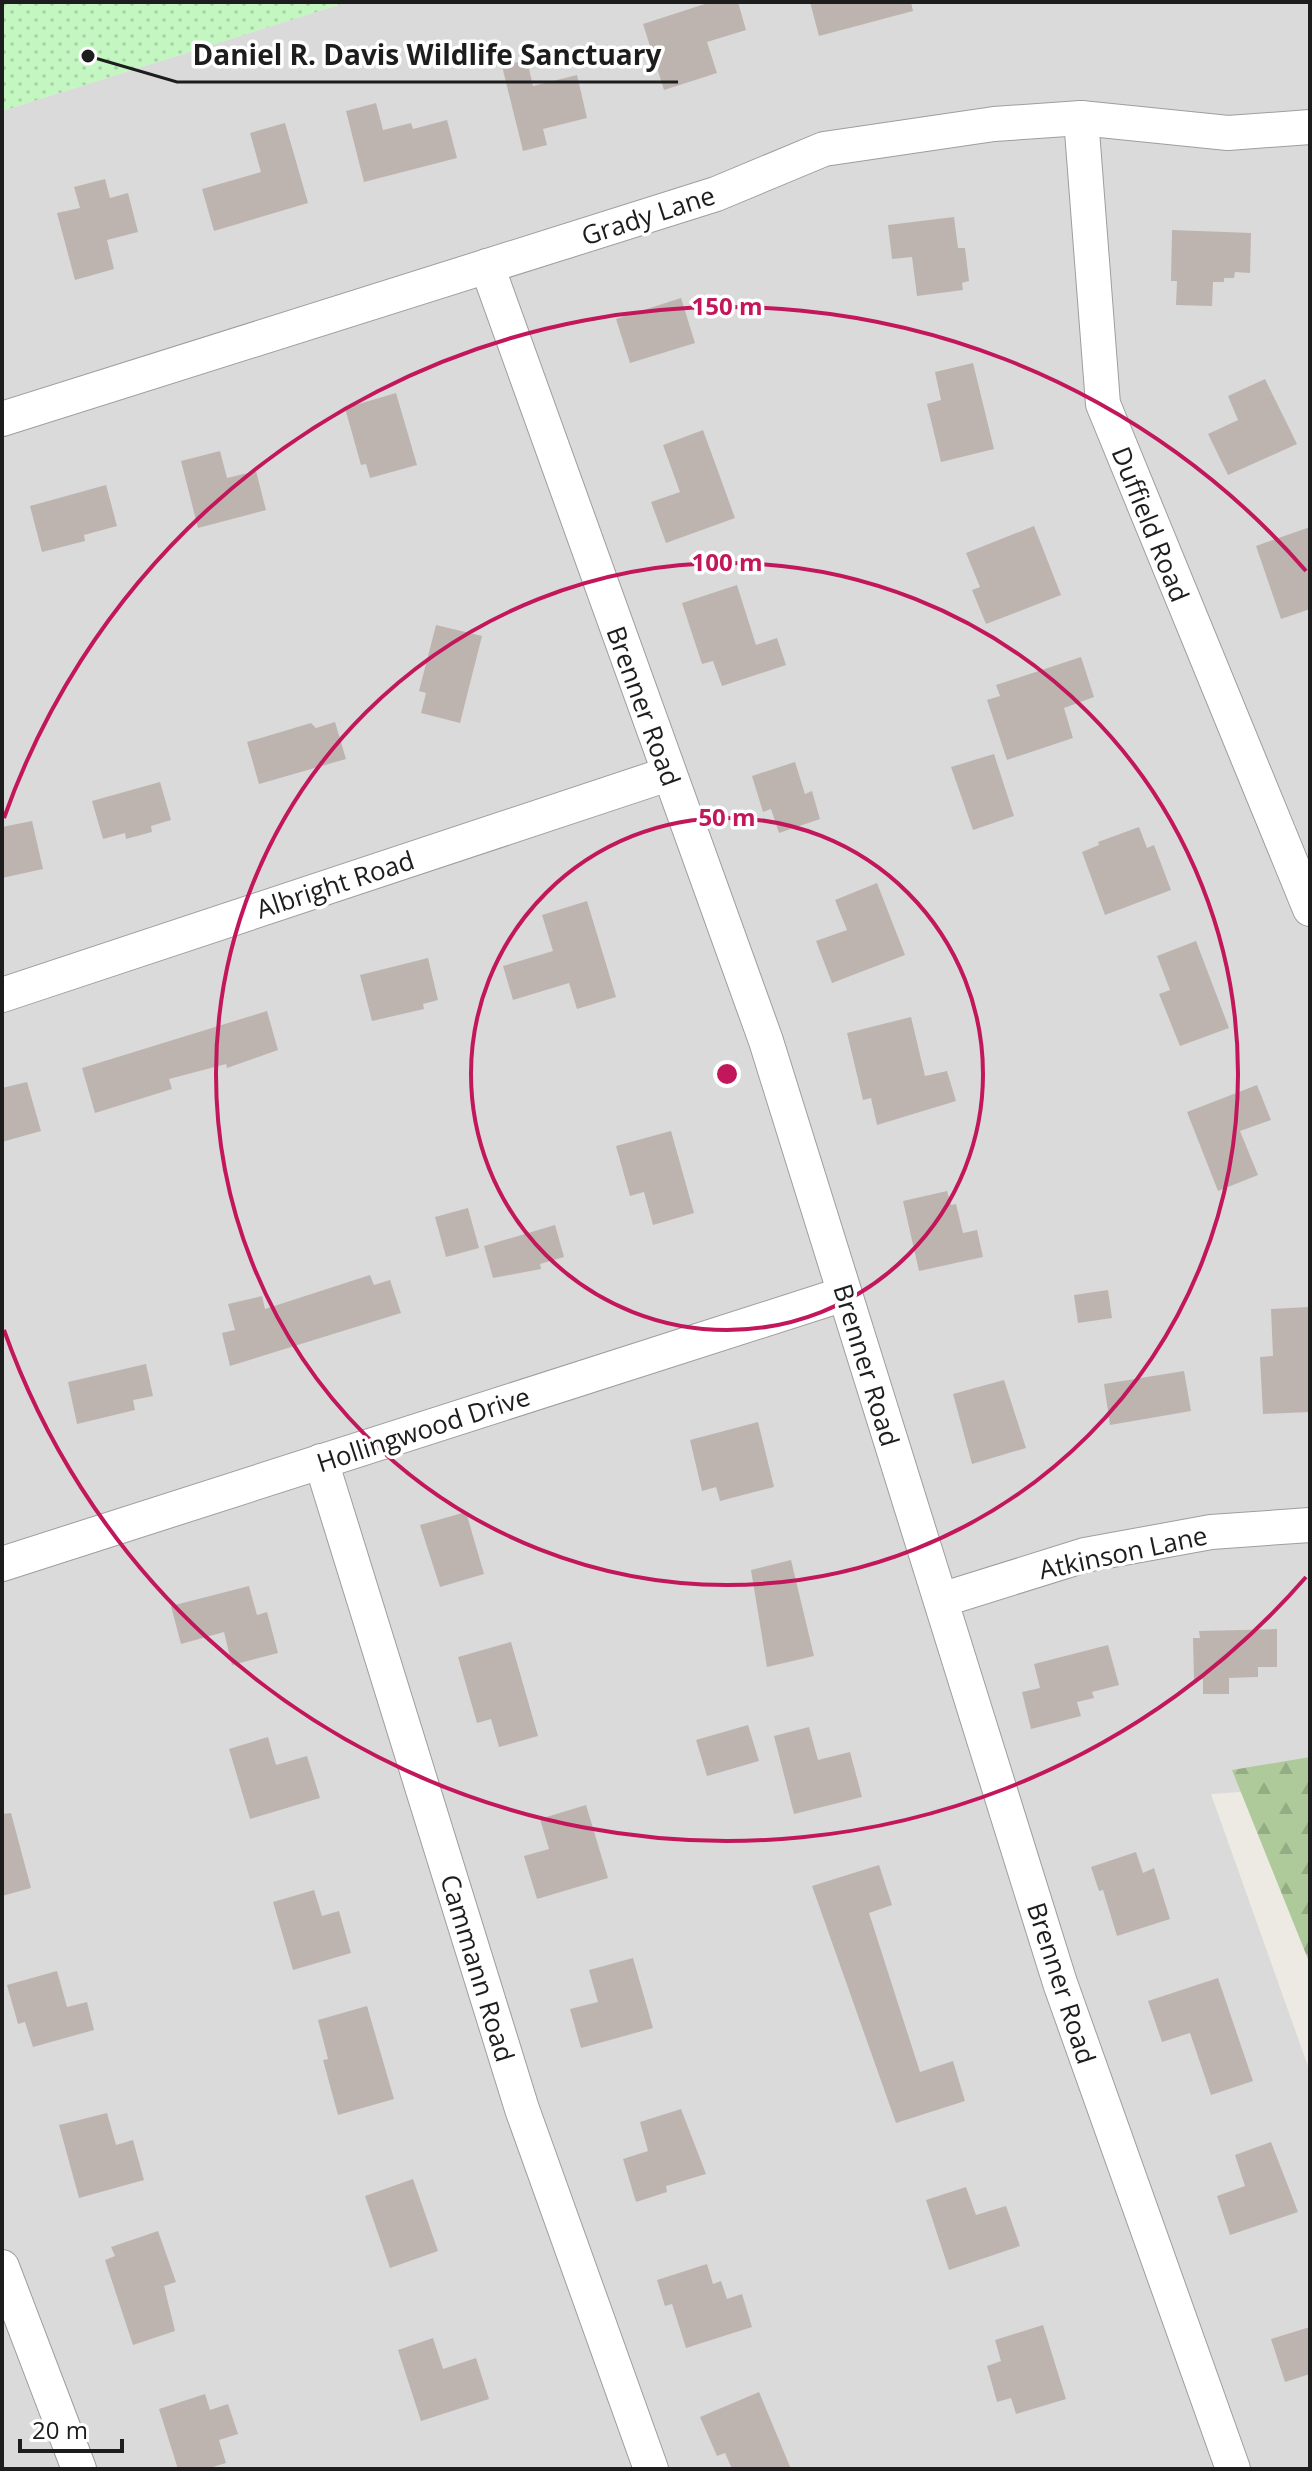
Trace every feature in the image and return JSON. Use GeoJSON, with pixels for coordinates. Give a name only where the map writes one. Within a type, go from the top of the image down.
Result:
{"type":"FeatureCollection","features":[{"type":"Feature","properties":{"kind":"street","name":"Grady Lane"},"geometry":{"type":"LineString","coordinates":[[2,419],[716,194],[824,149],[924,132],[1081,118],[1228,133],[1310,127]]}},
{"type":"Feature","properties":{"kind":"street","name":"Duffield Road"},"geometry":{"type":"LineString","coordinates":[[1081,118],[1103,404],[1310,909]]}},
{"type":"Feature","properties":{"kind":"street","name":"Brenner Road"},"geometry":{"type":"LineString","coordinates":[[487,266],[766,1041],[1060,1983],[1233,2469]]}},
{"type":"Feature","properties":{"kind":"street","name":"Albright Road"},"geometry":{"type":"LineString","coordinates":[[2,995],[668,774]]}},
{"type":"Feature","properties":{"kind":"street","name":"Hollingwood Drive"},"geometry":{"type":"LineString","coordinates":[[2,1564],[844,1294]]}},
{"type":"Feature","properties":{"kind":"street","name":"Cammann Road"},"geometry":{"type":"LineString","coordinates":[[321,1461],[522,2109],[651,2469]]}},
{"type":"Feature","properties":{"kind":"street","name":"Atkinson Lane"},"geometry":{"type":"LineString","coordinates":[[941,1600],[1085,1555],[1211,1532],[1310,1525]]}},
{"type":"Feature","properties":{"kind":"street"},"geometry":{"type":"LineString","coordinates":[[2,2267],[79,2469]]}},
{"type":"Feature","properties":{"kind":"shaded area"},"geometry":{"type":"Polygon","coordinates":[[[348,2],[1310,2],[1310,1787],[1211,1794],[1310,2072],[1310,2469],[2,2469],[2,111],[348,2]]]}},
{"type":"Feature","properties":{"kind":"green space"},"geometry":{"type":"Polygon","coordinates":[[[2,2],[348,2],[2,111],[2,2]]]}},
{"type":"Feature","properties":{"kind":"green space"},"geometry":{"type":"Polygon","coordinates":[[[1310,1757],[1310,1964],[1232,1770],[1310,1757]]]}},
{"type":"Feature","properties":{"kind":"building"},"geometry":{"type":"Polygon","coordinates":[[[711,2],[738,2],[746,30],[707,42],[717,73],[664,90],[643,24],[711,2]]]}},
{"type":"Feature","properties":{"kind":"building"},"geometry":{"type":"Polygon","coordinates":[[[810,2],[911,2],[913,11],[819,36],[810,2]]]}},
{"type":"Feature","properties":{"kind":"building"},"geometry":{"type":"Polygon","coordinates":[[[527,60],[533,86],[577,75],[587,118],[543,129],[547,145],[523,151],[502,66],[527,60]]]}},
{"type":"Feature","properties":{"kind":"building"},"geometry":{"type":"Polygon","coordinates":[[[376,103],[383,130],[411,123],[413,129],[447,120],[457,158],[364,182],[346,111],[376,103]]]}},
{"type":"Feature","properties":{"kind":"building"},"geometry":{"type":"Polygon","coordinates":[[[285,123],[308,203],[214,231],[202,189],[261,172],[250,133],[285,123]]]}},
{"type":"Feature","properties":{"kind":"building"},"geometry":{"type":"Polygon","coordinates":[[[105,179],[110,198],[128,193],[138,232],[107,240],[114,269],[75,280],[57,213],[80,208],[74,187],[105,179]]]}},
{"type":"Feature","properties":{"kind":"building"},"geometry":{"type":"Polygon","coordinates":[[[954,217],[958,248],[965,248],[969,281],[962,283],[963,290],[917,296],[912,257],[892,259],[888,225],[954,217]]]}},
{"type":"Feature","properties":{"kind":"building"},"geometry":{"type":"Polygon","coordinates":[[[1172,230],[1251,233],[1250,273],[1235,272],[1234,278],[1213,282],[1212,306],[1176,305],[1177,281],[1171,281],[1172,230]]]}},
{"type":"Feature","properties":{"kind":"building"},"geometry":{"type":"Polygon","coordinates":[[[681,298],[695,343],[630,363],[616,319],[681,298]]]}},
{"type":"Feature","properties":{"kind":"building"},"geometry":{"type":"Polygon","coordinates":[[[973,363],[994,449],[941,462],[927,404],[941,400],[935,372],[973,363]]]}},
{"type":"Feature","properties":{"kind":"building"},"geometry":{"type":"Polygon","coordinates":[[[1265,379],[1297,444],[1228,475],[1208,434],[1238,420],[1228,396],[1265,379]]]}},
{"type":"Feature","properties":{"kind":"building"},"geometry":{"type":"Polygon","coordinates":[[[396,393],[417,465],[370,478],[366,464],[361,465],[345,408],[396,393]]]}},
{"type":"Feature","properties":{"kind":"building"},"geometry":{"type":"Polygon","coordinates":[[[703,430],[735,518],[666,543],[651,502],[680,492],[663,445],[703,430]]]}},
{"type":"Feature","properties":{"kind":"building"},"geometry":{"type":"Polygon","coordinates":[[[220,451],[227,478],[256,471],[266,510],[198,528],[181,461],[220,451]]]}},
{"type":"Feature","properties":{"kind":"building"},"geometry":{"type":"Polygon","coordinates":[[[106,485],[117,526],[84,535],[85,541],[42,552],[30,506],[106,485]]]}},
{"type":"Feature","properties":{"kind":"building"},"geometry":{"type":"Polygon","coordinates":[[[1034,526],[1061,595],[986,624],[972,590],[980,587],[966,553],[1034,526]]]}},
{"type":"Feature","properties":{"kind":"building"},"geometry":{"type":"Polygon","coordinates":[[[1310,527],[1310,609],[1281,619],[1256,546],[1310,527]]]}},
{"type":"Feature","properties":{"kind":"building"},"geometry":{"type":"Polygon","coordinates":[[[737,585],[756,645],[777,638],[786,665],[722,686],[713,661],[702,664],[682,603],[737,585]]]}},
{"type":"Feature","properties":{"kind":"building"},"geometry":{"type":"Polygon","coordinates":[[[436,625],[482,636],[460,723],[421,713],[426,693],[419,691],[436,625]]]}},
{"type":"Feature","properties":{"kind":"building"},"geometry":{"type":"Polygon","coordinates":[[[1081,657],[1094,697],[1064,708],[1073,738],[1007,760],[987,700],[1000,696],[996,685],[1081,657]]]}},
{"type":"Feature","properties":{"kind":"building"},"geometry":{"type":"Polygon","coordinates":[[[335,722],[346,759],[259,784],[247,742],[311,723],[316,728],[335,722]]]}},
{"type":"Feature","properties":{"kind":"building"},"geometry":{"type":"Polygon","coordinates":[[[994,754],[1014,816],[973,830],[951,767],[994,754]]]}},
{"type":"Feature","properties":{"kind":"building"},"geometry":{"type":"Polygon","coordinates":[[[795,762],[805,794],[812,791],[820,819],[779,833],[771,809],[763,812],[752,776],[795,762]]]}},
{"type":"Feature","properties":{"kind":"building"},"geometry":{"type":"Polygon","coordinates":[[[160,782],[171,820],[151,826],[152,832],[126,839],[125,833],[103,839],[92,801],[160,782]]]}},
{"type":"Feature","properties":{"kind":"building"},"geometry":{"type":"Polygon","coordinates":[[[32,821],[43,869],[2,878],[2,827],[32,821]]]}},
{"type":"Feature","properties":{"kind":"building"},"geometry":{"type":"Polygon","coordinates":[[[1139,827],[1147,848],[1154,845],[1171,890],[1105,915],[1082,852],[1099,845],[1098,842],[1139,827]]]}},
{"type":"Feature","properties":{"kind":"building"},"geometry":{"type":"Polygon","coordinates":[[[877,883],[905,955],[832,983],[816,941],[847,930],[835,900],[877,883]]]}},
{"type":"Feature","properties":{"kind":"building"},"geometry":{"type":"Polygon","coordinates":[[[587,901],[616,997],[577,1009],[569,983],[513,1000],[503,966],[553,951],[542,915],[587,901]]]}},
{"type":"Feature","properties":{"kind":"building"},"geometry":{"type":"Polygon","coordinates":[[[1196,941],[1229,1028],[1180,1046],[1159,994],[1170,990],[1157,956],[1196,941]]]}},
{"type":"Feature","properties":{"kind":"building"},"geometry":{"type":"Polygon","coordinates":[[[428,958],[438,1000],[423,1004],[424,1009],[372,1021],[360,975],[428,958]]]}},
{"type":"Feature","properties":{"kind":"building"},"geometry":{"type":"Polygon","coordinates":[[[267,1011],[278,1050],[227,1068],[226,1064],[169,1079],[172,1089],[95,1113],[82,1068],[267,1011]]]}},
{"type":"Feature","properties":{"kind":"building"},"geometry":{"type":"Polygon","coordinates":[[[911,1017],[925,1076],[947,1071],[956,1101],[877,1125],[871,1098],[863,1100],[847,1033],[911,1017]]]}},
{"type":"Feature","properties":{"kind":"building"},"geometry":{"type":"Polygon","coordinates":[[[27,1082],[41,1131],[2,1142],[2,1088],[27,1082]]]}},
{"type":"Feature","properties":{"kind":"building"},"geometry":{"type":"Polygon","coordinates":[[[1257,1085],[1271,1120],[1240,1131],[1258,1175],[1218,1191],[1187,1112],[1257,1085]]]}},
{"type":"Feature","properties":{"kind":"building"},"geometry":{"type":"Polygon","coordinates":[[[671,1131],[694,1213],[653,1225],[644,1192],[630,1196],[616,1146],[671,1131]]]}},
{"type":"Feature","properties":{"kind":"building"},"geometry":{"type":"Polygon","coordinates":[[[947,1191],[951,1205],[956,1204],[963,1233],[977,1230],[983,1257],[919,1271],[903,1201],[947,1191]]]}},
{"type":"Feature","properties":{"kind":"building"},"geometry":{"type":"Polygon","coordinates":[[[468,1208],[479,1248],[446,1257],[435,1217],[468,1208]]]}},
{"type":"Feature","properties":{"kind":"building"},"geometry":{"type":"Polygon","coordinates":[[[555,1225],[564,1257],[540,1264],[541,1269],[493,1278],[484,1246],[555,1225]]]}},
{"type":"Feature","properties":{"kind":"building"},"geometry":{"type":"Polygon","coordinates":[[[370,1275],[374,1285],[390,1280],[401,1313],[230,1366],[222,1333],[235,1330],[228,1304],[262,1296],[265,1309],[370,1275]]]}},
{"type":"Feature","properties":{"kind":"building"},"geometry":{"type":"Polygon","coordinates":[[[1108,1290],[1112,1318],[1078,1323],[1074,1295],[1108,1290]]]}},
{"type":"Feature","properties":{"kind":"building"},"geometry":{"type":"Polygon","coordinates":[[[1309,1307],[1310,1412],[1263,1414],[1260,1357],[1273,1356],[1271,1309],[1309,1307]]]}},
{"type":"Feature","properties":{"kind":"building"},"geometry":{"type":"Polygon","coordinates":[[[146,1364],[153,1396],[133,1400],[135,1410],[77,1424],[68,1382],[146,1364]]]}},
{"type":"Feature","properties":{"kind":"building"},"geometry":{"type":"Polygon","coordinates":[[[1184,1371],[1191,1411],[1110,1425],[1104,1384],[1184,1371]]]}},
{"type":"Feature","properties":{"kind":"building"},"geometry":{"type":"Polygon","coordinates":[[[1004,1380],[1026,1448],[972,1464],[953,1394],[1004,1380]]]}},
{"type":"Feature","properties":{"kind":"building"},"geometry":{"type":"Polygon","coordinates":[[[758,1422],[774,1487],[720,1501],[716,1487],[702,1491],[690,1440],[758,1422]]]}},
{"type":"Feature","properties":{"kind":"building"},"geometry":{"type":"Polygon","coordinates":[[[466,1512],[484,1574],[440,1587],[420,1525],[466,1512]]]}},
{"type":"Feature","properties":{"kind":"building"},"geometry":{"type":"Polygon","coordinates":[[[791,1560],[814,1656],[767,1667],[751,1570],[791,1560]]]}},
{"type":"Feature","properties":{"kind":"building"},"geometry":{"type":"Polygon","coordinates":[[[249,1586],[257,1615],[267,1612],[278,1653],[232,1665],[224,1632],[181,1644],[171,1606],[249,1586]]]}},
{"type":"Feature","properties":{"kind":"building"},"geometry":{"type":"Polygon","coordinates":[[[1277,1629],[1277,1667],[1258,1667],[1258,1677],[1229,1678],[1229,1694],[1203,1694],[1203,1679],[1194,1680],[1193,1638],[1200,1638],[1199,1631],[1277,1629]]]}},
{"type":"Feature","properties":{"kind":"building"},"geometry":{"type":"Polygon","coordinates":[[[511,1642],[538,1736],[499,1747],[491,1719],[477,1723],[458,1657],[511,1642]]]}},
{"type":"Feature","properties":{"kind":"building"},"geometry":{"type":"Polygon","coordinates":[[[1108,1645],[1119,1685],[1092,1692],[1094,1698],[1077,1702],[1081,1716],[1031,1729],[1022,1692],[1040,1688],[1034,1664],[1108,1645]]]}},
{"type":"Feature","properties":{"kind":"building"},"geometry":{"type":"Polygon","coordinates":[[[748,1725],[759,1761],[707,1776],[696,1740],[748,1725]]]}},
{"type":"Feature","properties":{"kind":"building"},"geometry":{"type":"Polygon","coordinates":[[[809,1727],[818,1760],[850,1752],[862,1797],[794,1814],[774,1736],[809,1727]]]}},
{"type":"Feature","properties":{"kind":"building"},"geometry":{"type":"Polygon","coordinates":[[[268,1737],[276,1765],[307,1756],[320,1798],[250,1819],[229,1749],[268,1737]]]}},
{"type":"Feature","properties":{"kind":"building"},"geometry":{"type":"Polygon","coordinates":[[[586,1805],[608,1878],[537,1899],[524,1856],[549,1849],[540,1819],[586,1805]]]}},
{"type":"Feature","properties":{"kind":"building"},"geometry":{"type":"Polygon","coordinates":[[[11,1813],[31,1888],[2,1896],[2,1814],[11,1813]]]}},
{"type":"Feature","properties":{"kind":"building"},"geometry":{"type":"Polygon","coordinates":[[[1136,1852],[1143,1873],[1154,1868],[1170,1919],[1117,1936],[1103,1890],[1099,1891],[1091,1867],[1136,1852]]]}},
{"type":"Feature","properties":{"kind":"building"},"geometry":{"type":"Polygon","coordinates":[[[879,1865],[892,1905],[869,1913],[920,2072],[953,2061],[965,2101],[896,2123],[812,1886],[879,1865]]]}},
{"type":"Feature","properties":{"kind":"building"},"geometry":{"type":"Polygon","coordinates":[[[314,1890],[322,1916],[339,1911],[351,1953],[293,1970],[273,1902],[314,1890]]]}},
{"type":"Feature","properties":{"kind":"building"},"geometry":{"type":"Polygon","coordinates":[[[633,1958],[653,2028],[581,2048],[570,2009],[598,2002],[589,1970],[633,1958]]]}},
{"type":"Feature","properties":{"kind":"building"},"geometry":{"type":"Polygon","coordinates":[[[57,1971],[67,2007],[87,2002],[94,2030],[33,2047],[25,2022],[18,2024],[7,1985],[57,1971]]]}},
{"type":"Feature","properties":{"kind":"building"},"geometry":{"type":"Polygon","coordinates":[[[1218,1978],[1253,2081],[1211,2095],[1190,2033],[1162,2042],[1148,2001],[1218,1978]]]}},
{"type":"Feature","properties":{"kind":"building"},"geometry":{"type":"Polygon","coordinates":[[[367,2006],[394,2099],[338,2115],[323,2060],[328,2059],[318,2020],[367,2006]]]}},
{"type":"Feature","properties":{"kind":"building"},"geometry":{"type":"Polygon","coordinates":[[[681,2109],[706,2174],[666,2186],[667,2192],[636,2202],[623,2159],[648,2151],[640,2122],[681,2109]]]}},
{"type":"Feature","properties":{"kind":"building"},"geometry":{"type":"Polygon","coordinates":[[[107,2113],[116,2145],[133,2140],[144,2180],[79,2198],[59,2125],[107,2113]]]}},
{"type":"Feature","properties":{"kind":"building"},"geometry":{"type":"Polygon","coordinates":[[[1271,2142],[1298,2212],[1230,2235],[1217,2196],[1245,2186],[1235,2155],[1271,2142]]]}},
{"type":"Feature","properties":{"kind":"building"},"geometry":{"type":"Polygon","coordinates":[[[413,2179],[438,2251],[390,2268],[365,2196],[413,2179]]]}},
{"type":"Feature","properties":{"kind":"building"},"geometry":{"type":"Polygon","coordinates":[[[966,2187],[976,2215],[1006,2206],[1020,2246],[949,2270],[926,2200],[966,2187]]]}},
{"type":"Feature","properties":{"kind":"building"},"geometry":{"type":"Polygon","coordinates":[[[158,2231],[176,2282],[164,2286],[175,2331],[133,2345],[105,2260],[115,2256],[111,2247],[158,2231]]]}},
{"type":"Feature","properties":{"kind":"building"},"geometry":{"type":"Polygon","coordinates":[[[707,2264],[713,2284],[721,2281],[727,2299],[742,2294],[752,2327],[686,2348],[672,2304],[665,2306],[657,2280],[707,2264]]]}},
{"type":"Feature","properties":{"kind":"building"},"geometry":{"type":"Polygon","coordinates":[[[1043,2325],[1066,2399],[1016,2414],[1011,2398],[997,2402],[987,2366],[1001,2361],[995,2340],[1043,2325]]]}},
{"type":"Feature","properties":{"kind":"building"},"geometry":{"type":"Polygon","coordinates":[[[1310,2327],[1310,2374],[1285,2382],[1271,2339],[1310,2327]]]}},
{"type":"Feature","properties":{"kind":"building"},"geometry":{"type":"Polygon","coordinates":[[[433,2338],[443,2369],[476,2358],[489,2399],[421,2421],[398,2350],[433,2338]]]}},
{"type":"Feature","properties":{"kind":"building"},"geometry":{"type":"Polygon","coordinates":[[[759,2392],[791,2469],[732,2469],[725,2453],[717,2456],[700,2417],[759,2392]]]}},
{"type":"Feature","properties":{"kind":"building"},"geometry":{"type":"Polygon","coordinates":[[[205,2394],[210,2410],[228,2404],[238,2434],[219,2440],[226,2463],[206,2469],[178,2469],[159,2409],[205,2394]]]}},
{"type":"Feature","properties":{"kind":"place","name":"Daniel R. Davis Wildlife Sanctuary"},"geometry":{"type":"Point","coordinates":[88,56]}}]}
